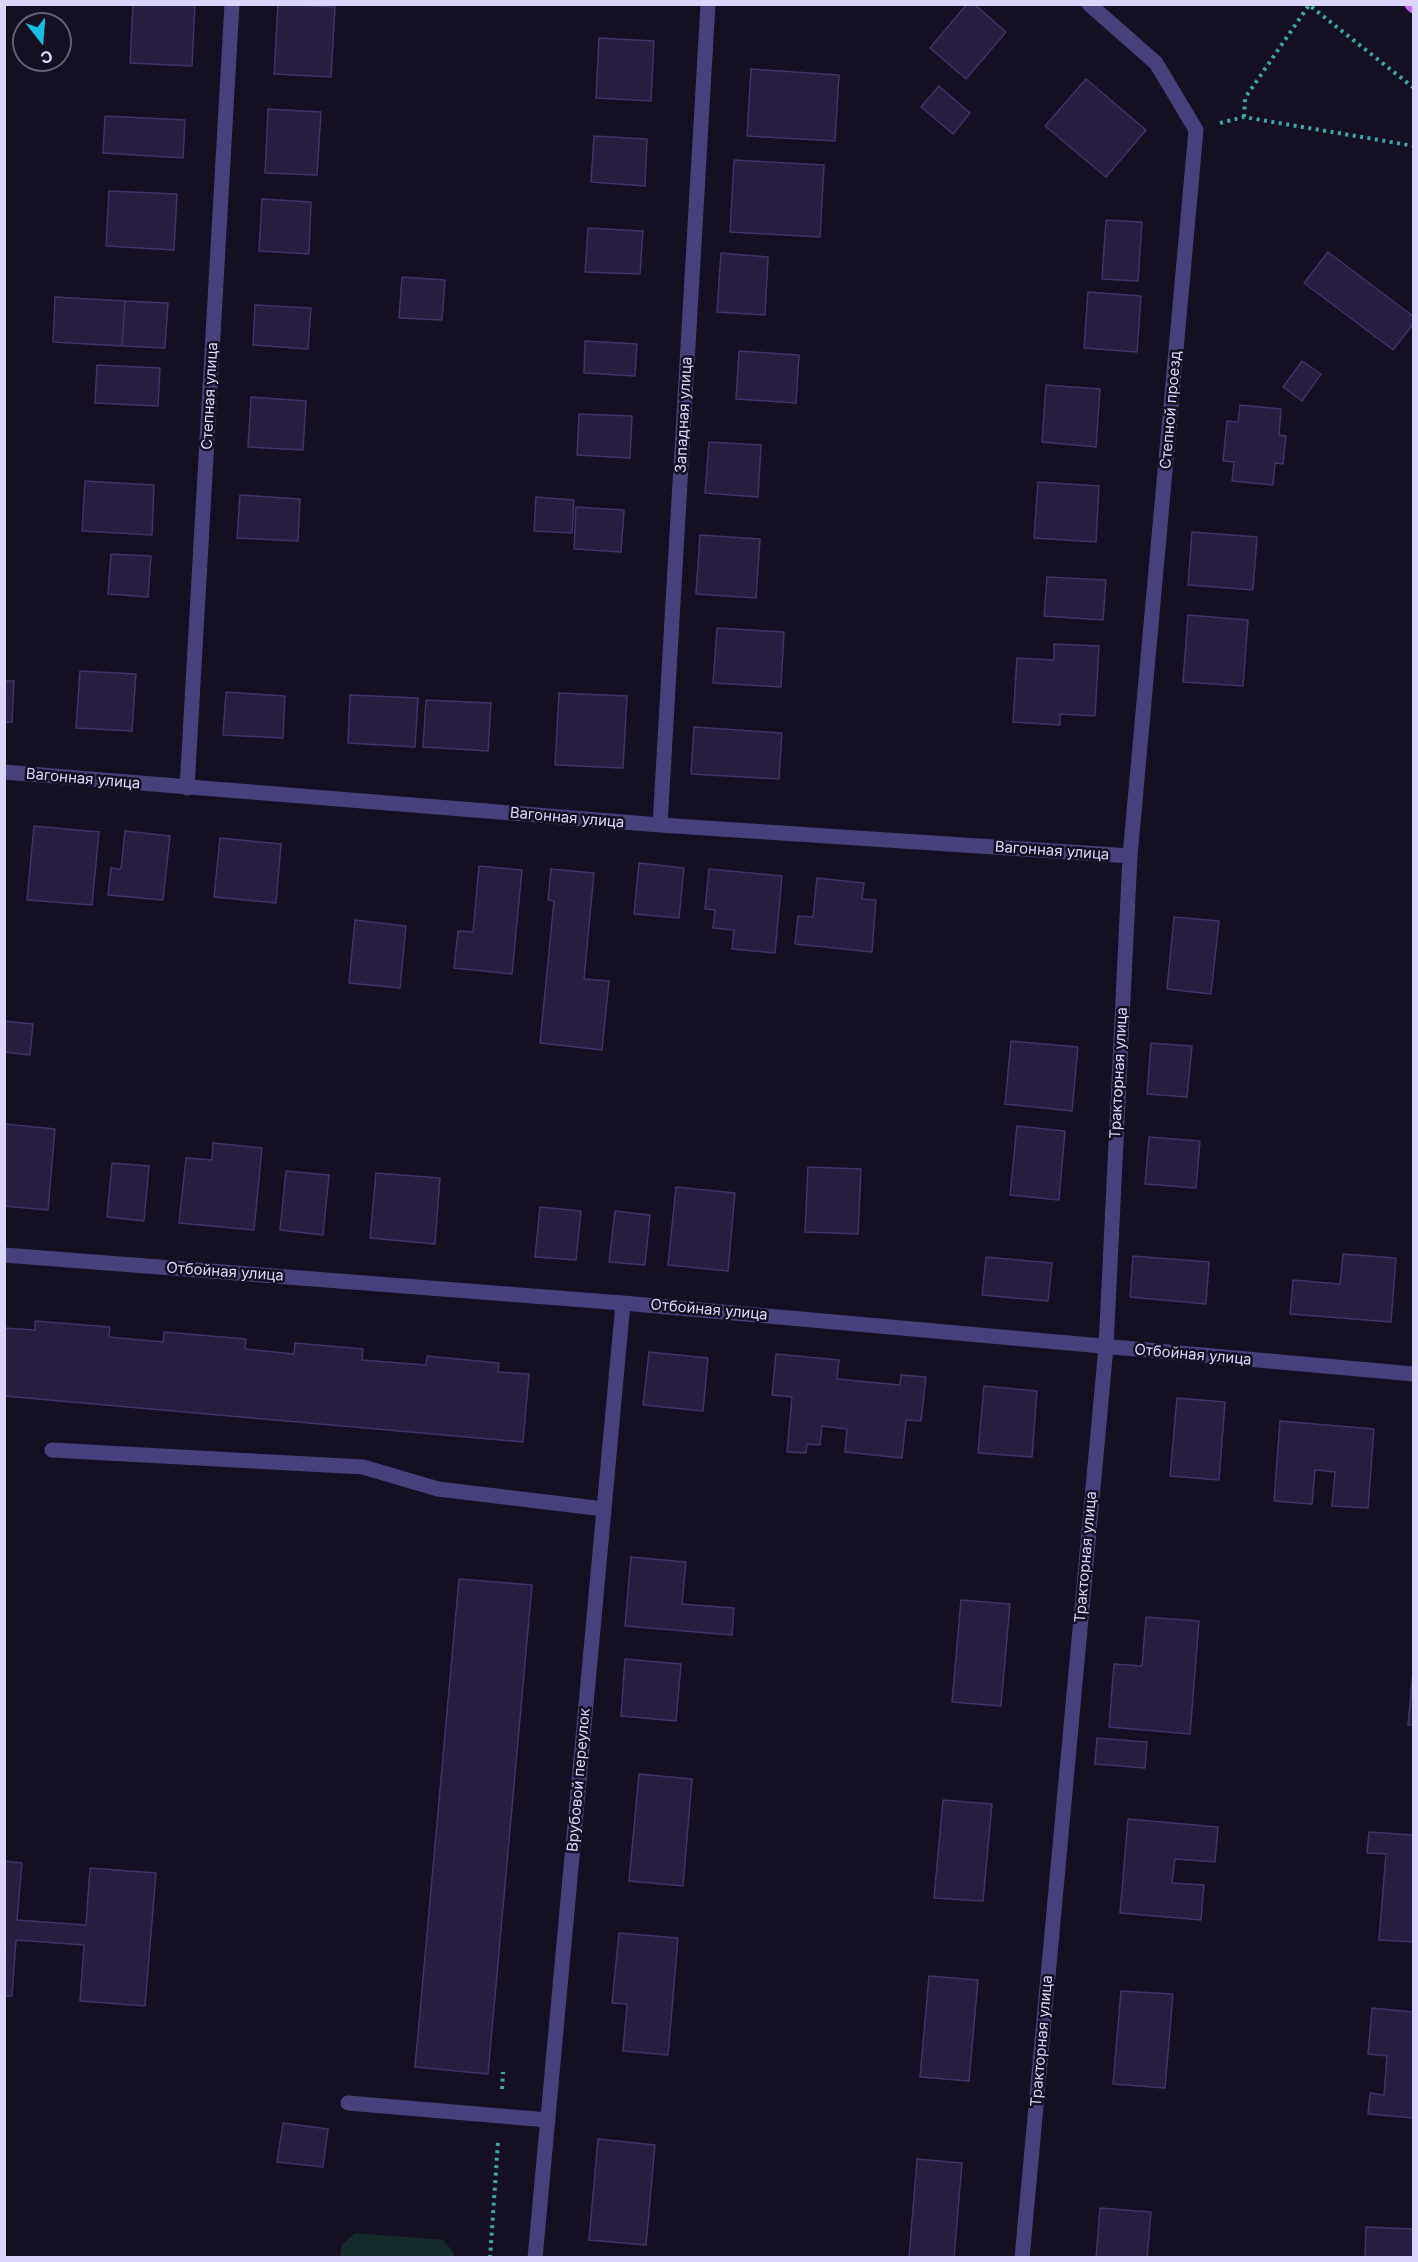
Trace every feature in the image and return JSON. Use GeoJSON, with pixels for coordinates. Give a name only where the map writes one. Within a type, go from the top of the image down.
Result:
{"type":"FeatureCollection","features":[{"type":"Feature","properties":{"kind":"street","name":"Степная улица"},"geometry":{"type":"LineString","coordinates":[[187,788],[232,4]]}},
{"type":"Feature","properties":{"kind":"street","name":"Западная улица"},"geometry":{"type":"LineString","coordinates":[[660,825],[708,4]]}},
{"type":"Feature","properties":{"kind":"street"},"geometry":{"type":"LineString","coordinates":[[1089,4],[1156,63],[1196,130]]}},
{"type":"Feature","properties":{"kind":"street","name":"Степной проезд"},"geometry":{"type":"LineString","coordinates":[[1130,856],[1196,130]]}},
{"type":"Feature","properties":{"kind":"street","name":"Вагонная улица"},"geometry":{"type":"LineString","coordinates":[[4,772],[660,825],[1130,856]]}},
{"type":"Feature","properties":{"kind":"street","name":"Тракторная улица"},"geometry":{"type":"LineString","coordinates":[[1022,2258],[1106,1347],[1130,856]]}},
{"type":"Feature","properties":{"kind":"street","name":"Отбойная улица"},"geometry":{"type":"LineString","coordinates":[[4,1255],[623,1302],[1413,1374]]}},
{"type":"Feature","properties":{"kind":"street","name":"Врубовой переулок"},"geometry":{"type":"LineString","coordinates":[[535,2258],[623,1302]]}},
{"type":"Feature","properties":{"kind":"street"},"geometry":{"type":"LineString","coordinates":[[52,1450],[363,1467],[438,1489],[604,1509]]}},
{"type":"Feature","properties":{"kind":"street"},"geometry":{"type":"LineString","coordinates":[[348,2103],[548,2120]]}},
{"type":"Feature","properties":{"kind":"path"},"geometry":{"type":"LineString","coordinates":[[1244,117],[1245,98],[1309,5],[1413,88]]}},
{"type":"Feature","properties":{"kind":"path"},"geometry":{"type":"LineString","coordinates":[[1196,130],[1244,117],[1413,146]]}},
{"type":"Feature","properties":{"kind":"path"},"geometry":{"type":"LineString","coordinates":[[490,2258],[503,2072]]}},
{"type":"Feature","properties":{"kind":"green space"},"geometry":{"type":"Polygon","coordinates":[[[355,2233],[444,2240],[454,2257],[340,2257],[342,2245],[355,2233]]]}},
{"type":"Feature","properties":{"kind":"building"},"geometry":{"type":"Polygon","coordinates":[[[133,4],[195,4],[192,66],[130,63],[133,4]]]}},
{"type":"Feature","properties":{"kind":"building"},"geometry":{"type":"Polygon","coordinates":[[[278,4],[335,7],[331,77],[274,74],[278,4]]]}},
{"type":"Feature","properties":{"kind":"building"},"geometry":{"type":"Polygon","coordinates":[[[967,4],[974,4],[1006,32],[966,79],[930,48],[967,4]]]}},
{"type":"Feature","properties":{"kind":"building"},"geometry":{"type":"Polygon","coordinates":[[[599,38],[654,41],[651,101],[596,98],[599,38]]]}},
{"type":"Feature","properties":{"kind":"building"},"geometry":{"type":"Polygon","coordinates":[[[751,69],[839,75],[835,141],[747,136],[751,69]]]}},
{"type":"Feature","properties":{"kind":"building"},"geometry":{"type":"Polygon","coordinates":[[[1086,79],[1146,130],[1106,177],[1045,126],[1086,79]]]}},
{"type":"Feature","properties":{"kind":"building"},"geometry":{"type":"Polygon","coordinates":[[[939,86],[970,113],[953,134],[921,107],[939,86]]]}},
{"type":"Feature","properties":{"kind":"building"},"geometry":{"type":"Polygon","coordinates":[[[268,109],[321,112],[317,175],[265,173],[268,109]]]}},
{"type":"Feature","properties":{"kind":"building"},"geometry":{"type":"Polygon","coordinates":[[[105,116],[185,120],[183,158],[103,153],[105,116]]]}},
{"type":"Feature","properties":{"kind":"building"},"geometry":{"type":"Polygon","coordinates":[[[594,136],[647,139],[645,186],[591,182],[594,136]]]}},
{"type":"Feature","properties":{"kind":"building"},"geometry":{"type":"Polygon","coordinates":[[[734,160],[824,165],[820,237],[730,232],[734,160]]]}},
{"type":"Feature","properties":{"kind":"building"},"geometry":{"type":"Polygon","coordinates":[[[109,191],[177,194],[174,250],[106,246],[109,191]]]}},
{"type":"Feature","properties":{"kind":"building"},"geometry":{"type":"Polygon","coordinates":[[[262,199],[311,202],[309,254],[259,251],[262,199]]]}},
{"type":"Feature","properties":{"kind":"building"},"geometry":{"type":"Polygon","coordinates":[[[1106,220],[1142,222],[1138,281],[1102,279],[1106,220]]]}},
{"type":"Feature","properties":{"kind":"building"},"geometry":{"type":"Polygon","coordinates":[[[588,228],[643,231],[640,274],[585,272],[588,228]]]}},
{"type":"Feature","properties":{"kind":"building"},"geometry":{"type":"Polygon","coordinates":[[[1328,252],[1414,317],[1414,323],[1393,350],[1304,283],[1328,252]]]}},
{"type":"Feature","properties":{"kind":"building"},"geometry":{"type":"Polygon","coordinates":[[[721,253],[768,257],[765,315],[717,312],[721,253]]]}},
{"type":"Feature","properties":{"kind":"building"},"geometry":{"type":"Polygon","coordinates":[[[402,277],[445,280],[442,320],[399,318],[402,277]]]}},
{"type":"Feature","properties":{"kind":"building"},"geometry":{"type":"Polygon","coordinates":[[[1088,292],[1141,296],[1137,352],[1084,348],[1088,292]]]}},
{"type":"Feature","properties":{"kind":"building"},"geometry":{"type":"Polygon","coordinates":[[[55,297],[125,301],[122,346],[53,342],[55,297]]]}},
{"type":"Feature","properties":{"kind":"building"},"geometry":{"type":"Polygon","coordinates":[[[125,301],[168,303],[165,348],[122,346],[125,301]]]}},
{"type":"Feature","properties":{"kind":"building"},"geometry":{"type":"Polygon","coordinates":[[[255,305],[311,308],[308,349],[253,345],[255,305]]]}},
{"type":"Feature","properties":{"kind":"building"},"geometry":{"type":"Polygon","coordinates":[[[585,341],[637,344],[635,376],[584,373],[585,341]]]}},
{"type":"Feature","properties":{"kind":"building"},"geometry":{"type":"Polygon","coordinates":[[[739,351],[799,355],[796,403],[736,399],[739,351]]]}},
{"type":"Feature","properties":{"kind":"building"},"geometry":{"type":"Polygon","coordinates":[[[1302,361],[1321,374],[1302,401],[1283,387],[1302,361]]]}},
{"type":"Feature","properties":{"kind":"building"},"geometry":{"type":"Polygon","coordinates":[[[97,365],[160,368],[158,406],[95,403],[97,365]]]}},
{"type":"Feature","properties":{"kind":"building"},"geometry":{"type":"Polygon","coordinates":[[[1046,385],[1100,389],[1096,447],[1042,442],[1046,385]]]}},
{"type":"Feature","properties":{"kind":"building"},"geometry":{"type":"Polygon","coordinates":[[[251,397],[306,401],[303,450],[248,447],[251,397]]]}},
{"type":"Feature","properties":{"kind":"building"},"geometry":{"type":"Polygon","coordinates":[[[1240,405],[1281,409],[1279,435],[1286,436],[1283,464],[1275,463],[1273,485],[1232,481],[1234,462],[1223,461],[1227,421],[1238,422],[1240,405]]]}},
{"type":"Feature","properties":{"kind":"building"},"geometry":{"type":"Polygon","coordinates":[[[579,414],[632,416],[630,458],[577,455],[579,414]]]}},
{"type":"Feature","properties":{"kind":"building"},"geometry":{"type":"Polygon","coordinates":[[[709,442],[761,445],[758,497],[705,493],[709,442]]]}},
{"type":"Feature","properties":{"kind":"building"},"geometry":{"type":"Polygon","coordinates":[[[85,481],[154,485],[152,535],[82,531],[85,481]]]}},
{"type":"Feature","properties":{"kind":"building"},"geometry":{"type":"Polygon","coordinates":[[[1038,482],[1099,486],[1096,542],[1034,538],[1038,482]]]}},
{"type":"Feature","properties":{"kind":"building"},"geometry":{"type":"Polygon","coordinates":[[[240,495],[300,499],[298,541],[237,538],[240,495]]]}},
{"type":"Feature","properties":{"kind":"building"},"geometry":{"type":"Polygon","coordinates":[[[536,497],[574,500],[572,533],[534,531],[536,497]]]}},
{"type":"Feature","properties":{"kind":"building"},"geometry":{"type":"Polygon","coordinates":[[[576,507],[624,510],[621,552],[574,549],[576,507]]]}},
{"type":"Feature","properties":{"kind":"building"},"geometry":{"type":"Polygon","coordinates":[[[1192,532],[1257,537],[1253,590],[1188,585],[1192,532]]]}},
{"type":"Feature","properties":{"kind":"building"},"geometry":{"type":"Polygon","coordinates":[[[700,535],[760,539],[756,598],[696,594],[700,535]]]}},
{"type":"Feature","properties":{"kind":"building"},"geometry":{"type":"Polygon","coordinates":[[[111,554],[151,556],[148,597],[108,594],[111,554]]]}},
{"type":"Feature","properties":{"kind":"building"},"geometry":{"type":"Polygon","coordinates":[[[1047,577],[1106,580],[1103,620],[1044,616],[1047,577]]]}},
{"type":"Feature","properties":{"kind":"building"},"geometry":{"type":"Polygon","coordinates":[[[1188,615],[1248,620],[1243,686],[1183,682],[1188,615]]]}},
{"type":"Feature","properties":{"kind":"building"},"geometry":{"type":"Polygon","coordinates":[[[717,628],[784,632],[781,687],[713,683],[717,628]]]}},
{"type":"Feature","properties":{"kind":"building"},"geometry":{"type":"Polygon","coordinates":[[[1054,644],[1099,646],[1095,716],[1060,714],[1060,725],[1013,722],[1017,658],[1054,660],[1054,644]]]}},
{"type":"Feature","properties":{"kind":"building"},"geometry":{"type":"Polygon","coordinates":[[[80,671],[136,674],[132,731],[76,728],[80,671]]]}},
{"type":"Feature","properties":{"kind":"building"},"geometry":{"type":"Polygon","coordinates":[[[4,681],[14,681],[12,722],[4,722],[4,681]]]}},
{"type":"Feature","properties":{"kind":"building"},"geometry":{"type":"Polygon","coordinates":[[[226,692],[285,696],[283,738],[223,735],[226,692]]]}},
{"type":"Feature","properties":{"kind":"building"},"geometry":{"type":"Polygon","coordinates":[[[559,693],[627,696],[623,768],[555,765],[559,693]]]}},
{"type":"Feature","properties":{"kind":"building"},"geometry":{"type":"Polygon","coordinates":[[[350,695],[418,698],[415,747],[348,743],[350,695]]]}},
{"type":"Feature","properties":{"kind":"building"},"geometry":{"type":"Polygon","coordinates":[[[426,700],[491,703],[488,751],[423,747],[426,700]]]}},
{"type":"Feature","properties":{"kind":"building"},"geometry":{"type":"Polygon","coordinates":[[[694,727],[782,733],[779,779],[691,774],[694,727]]]}},
{"type":"Feature","properties":{"kind":"building"},"geometry":{"type":"Polygon","coordinates":[[[34,826],[99,832],[92,905],[27,900],[34,826]]]}},
{"type":"Feature","properties":{"kind":"building"},"geometry":{"type":"Polygon","coordinates":[[[125,831],[170,836],[163,900],[108,895],[111,868],[121,869],[125,831]]]}},
{"type":"Feature","properties":{"kind":"building"},"geometry":{"type":"Polygon","coordinates":[[[220,838],[281,844],[276,903],[214,897],[220,838]]]}},
{"type":"Feature","properties":{"kind":"building"},"geometry":{"type":"Polygon","coordinates":[[[639,863],[684,868],[679,918],[634,914],[639,863]]]}},
{"type":"Feature","properties":{"kind":"building"},"geometry":{"type":"Polygon","coordinates":[[[479,866],[522,870],[512,974],[454,968],[458,931],[473,932],[479,866]]]}},
{"type":"Feature","properties":{"kind":"building"},"geometry":{"type":"Polygon","coordinates":[[[551,869],[594,873],[584,979],[609,981],[602,1050],[540,1043],[554,901],[548,900],[551,869]]]}},
{"type":"Feature","properties":{"kind":"building"},"geometry":{"type":"Polygon","coordinates":[[[709,869],[782,876],[775,953],[732,949],[734,930],[713,928],[715,910],[705,909],[709,869]]]}},
{"type":"Feature","properties":{"kind":"building"},"geometry":{"type":"Polygon","coordinates":[[[817,878],[864,883],[862,899],[876,900],[872,952],[795,944],[798,916],[813,917],[817,878]]]}},
{"type":"Feature","properties":{"kind":"building"},"geometry":{"type":"Polygon","coordinates":[[[1174,917],[1219,921],[1211,994],[1167,989],[1174,917]]]}},
{"type":"Feature","properties":{"kind":"building"},"geometry":{"type":"Polygon","coordinates":[[[355,920],[406,926],[400,988],[349,983],[355,920]]]}},
{"type":"Feature","properties":{"kind":"building"},"geometry":{"type":"Polygon","coordinates":[[[4,1021],[33,1024],[30,1055],[4,1052],[4,1021]]]}},
{"type":"Feature","properties":{"kind":"building"},"geometry":{"type":"Polygon","coordinates":[[[1011,1041],[1078,1047],[1072,1111],[1005,1104],[1011,1041]]]}},
{"type":"Feature","properties":{"kind":"building"},"geometry":{"type":"Polygon","coordinates":[[[1151,1043],[1192,1046],[1187,1097],[1147,1094],[1151,1043]]]}},
{"type":"Feature","properties":{"kind":"building"},"geometry":{"type":"Polygon","coordinates":[[[5,1124],[55,1129],[48,1210],[4,1206],[5,1124]]]}},
{"type":"Feature","properties":{"kind":"building"},"geometry":{"type":"Polygon","coordinates":[[[1017,1126],[1065,1131],[1059,1200],[1010,1195],[1017,1126]]]}},
{"type":"Feature","properties":{"kind":"building"},"geometry":{"type":"Polygon","coordinates":[[[1149,1137],[1200,1141],[1196,1188],[1145,1184],[1149,1137]]]}},
{"type":"Feature","properties":{"kind":"building"},"geometry":{"type":"Polygon","coordinates":[[[213,1143],[262,1148],[254,1230],[179,1223],[186,1158],[212,1160],[213,1143]]]}},
{"type":"Feature","properties":{"kind":"building"},"geometry":{"type":"Polygon","coordinates":[[[112,1163],[149,1166],[144,1221],[107,1217],[112,1163]]]}},
{"type":"Feature","properties":{"kind":"building"},"geometry":{"type":"Polygon","coordinates":[[[808,1167],[861,1169],[858,1234],[805,1232],[808,1167]]]}},
{"type":"Feature","properties":{"kind":"building"},"geometry":{"type":"Polygon","coordinates":[[[286,1171],[329,1175],[323,1235],[280,1230],[286,1171]]]}},
{"type":"Feature","properties":{"kind":"building"},"geometry":{"type":"Polygon","coordinates":[[[376,1173],[440,1178],[435,1244],[370,1238],[376,1173]]]}},
{"type":"Feature","properties":{"kind":"building"},"geometry":{"type":"Polygon","coordinates":[[[676,1187],[735,1193],[728,1271],[668,1265],[676,1187]]]}},
{"type":"Feature","properties":{"kind":"building"},"geometry":{"type":"Polygon","coordinates":[[[540,1207],[581,1211],[576,1260],[535,1257],[540,1207]]]}},
{"type":"Feature","properties":{"kind":"building"},"geometry":{"type":"Polygon","coordinates":[[[615,1211],[650,1215],[645,1265],[609,1262],[615,1211]]]}},
{"type":"Feature","properties":{"kind":"building"},"geometry":{"type":"Polygon","coordinates":[[[1343,1254],[1396,1258],[1391,1322],[1290,1314],[1293,1280],[1340,1284],[1343,1254]]]}},
{"type":"Feature","properties":{"kind":"building"},"geometry":{"type":"Polygon","coordinates":[[[1133,1256],[1209,1262],[1206,1304],[1130,1297],[1133,1256]]]}},
{"type":"Feature","properties":{"kind":"building"},"geometry":{"type":"Polygon","coordinates":[[[986,1257],[1052,1263],[1048,1301],[982,1295],[986,1257]]]}},
{"type":"Feature","properties":{"kind":"building"},"geometry":{"type":"Polygon","coordinates":[[[35,1321],[110,1327],[109,1337],[163,1342],[164,1332],[246,1339],[245,1349],[294,1354],[295,1343],[363,1349],[362,1360],[426,1365],[427,1356],[499,1363],[498,1372],[529,1374],[523,1442],[4,1396],[4,1328],[35,1330],[35,1321]]]}},
{"type":"Feature","properties":{"kind":"building"},"geometry":{"type":"Polygon","coordinates":[[[649,1352],[708,1358],[703,1411],[643,1405],[649,1352]]]}},
{"type":"Feature","properties":{"kind":"building"},"geometry":{"type":"Polygon","coordinates":[[[776,1354],[839,1360],[837,1379],[900,1385],[901,1375],[926,1377],[921,1421],[906,1420],[902,1458],[845,1452],[847,1429],[822,1426],[820,1445],[807,1444],[806,1453],[787,1452],[792,1397],[772,1395],[776,1354]]]}},
{"type":"Feature","properties":{"kind":"building"},"geometry":{"type":"Polygon","coordinates":[[[984,1386],[1037,1391],[1032,1457],[978,1453],[984,1386]]]}},
{"type":"Feature","properties":{"kind":"building"},"geometry":{"type":"Polygon","coordinates":[[[1177,1398],[1225,1402],[1219,1480],[1170,1476],[1177,1398]]]}},
{"type":"Feature","properties":{"kind":"building"},"geometry":{"type":"Polygon","coordinates":[[[1280,1421],[1374,1429],[1368,1508],[1332,1506],[1335,1472],[1315,1470],[1312,1504],[1274,1501],[1280,1421]]]}},
{"type":"Feature","properties":{"kind":"building"},"geometry":{"type":"Polygon","coordinates":[[[631,1557],[686,1562],[682,1604],[734,1608],[732,1635],[625,1626],[631,1557]]]}},
{"type":"Feature","properties":{"kind":"building"},"geometry":{"type":"Polygon","coordinates":[[[459,1579],[532,1585],[488,2074],[415,2067],[459,1579]]]}},
{"type":"Feature","properties":{"kind":"building"},"geometry":{"type":"Polygon","coordinates":[[[961,1600],[1010,1604],[1001,1706],[952,1702],[961,1600]]]}},
{"type":"Feature","properties":{"kind":"building"},"geometry":{"type":"Polygon","coordinates":[[[1146,1617],[1199,1621],[1190,1734],[1109,1727],[1114,1664],[1142,1666],[1146,1617]]]}},
{"type":"Feature","properties":{"kind":"building"},"geometry":{"type":"Polygon","coordinates":[[[625,1659],[681,1664],[676,1721],[621,1716],[625,1659]]]}},
{"type":"Feature","properties":{"kind":"building"},"geometry":{"type":"Polygon","coordinates":[[[1414,1661],[1414,1725],[1408,1725],[1414,1661]]]}},
{"type":"Feature","properties":{"kind":"building"},"geometry":{"type":"Polygon","coordinates":[[[1097,1738],[1147,1742],[1145,1768],[1095,1764],[1097,1738]]]}},
{"type":"Feature","properties":{"kind":"building"},"geometry":{"type":"Polygon","coordinates":[[[639,1774],[692,1779],[683,1886],[629,1881],[639,1774]]]}},
{"type":"Feature","properties":{"kind":"building"},"geometry":{"type":"Polygon","coordinates":[[[943,1800],[992,1804],[983,1901],[934,1898],[943,1800]]]}},
{"type":"Feature","properties":{"kind":"building"},"geometry":{"type":"Polygon","coordinates":[[[1128,1819],[1218,1827],[1215,1862],[1175,1859],[1172,1883],[1204,1885],[1201,1920],[1120,1913],[1128,1819]]]}},
{"type":"Feature","properties":{"kind":"building"},"geometry":{"type":"Polygon","coordinates":[[[1369,1832],[1414,1835],[1414,1942],[1379,1940],[1386,1854],[1367,1853],[1369,1832]]]}},
{"type":"Feature","properties":{"kind":"building"},"geometry":{"type":"Polygon","coordinates":[[[4,1861],[22,1863],[17,1920],[86,1925],[90,1868],[156,1873],[145,2006],[80,2001],[84,1945],[16,1940],[12,1996],[4,1996],[4,1861]]]}},
{"type":"Feature","properties":{"kind":"building"},"geometry":{"type":"Polygon","coordinates":[[[619,1933],[678,1938],[668,2055],[623,2051],[627,2004],[612,2003],[619,1933]]]}},
{"type":"Feature","properties":{"kind":"building"},"geometry":{"type":"Polygon","coordinates":[[[929,1976],[978,1980],[969,2081],[920,2077],[929,1976]]]}},
{"type":"Feature","properties":{"kind":"building"},"geometry":{"type":"Polygon","coordinates":[[[1121,1991],[1173,1994],[1165,2088],[1113,2084],[1121,1991]]]}},
{"type":"Feature","properties":{"kind":"building"},"geometry":{"type":"Polygon","coordinates":[[[1372,2008],[1414,2012],[1414,2118],[1368,2114],[1370,2093],[1384,2095],[1387,2056],[1368,2054],[1372,2008]]]}},
{"type":"Feature","properties":{"kind":"building"},"geometry":{"type":"Polygon","coordinates":[[[283,2123],[328,2129],[323,2167],[277,2162],[283,2123]]]}},
{"type":"Feature","properties":{"kind":"building"},"geometry":{"type":"Polygon","coordinates":[[[598,2139],[655,2145],[646,2245],[589,2240],[598,2139]]]}},
{"type":"Feature","properties":{"kind":"building"},"geometry":{"type":"Polygon","coordinates":[[[917,2159],[962,2163],[954,2258],[909,2258],[917,2159]]]}},
{"type":"Feature","properties":{"kind":"building"},"geometry":{"type":"Polygon","coordinates":[[[1100,2208],[1151,2212],[1147,2258],[1096,2258],[1100,2208]]]}},
{"type":"Feature","properties":{"kind":"building"},"geometry":{"type":"Polygon","coordinates":[[[1366,2227],[1414,2229],[1414,2258],[1365,2258],[1366,2227]]]}}]}
